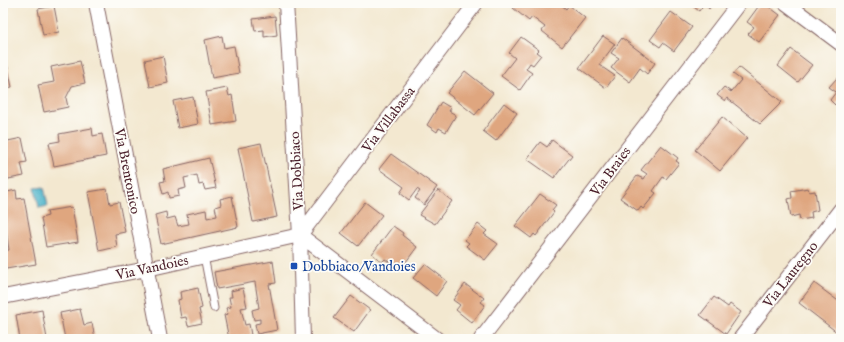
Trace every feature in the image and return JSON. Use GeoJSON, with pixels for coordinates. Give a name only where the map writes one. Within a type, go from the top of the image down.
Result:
{"type":"FeatureCollection","features":[{"type":"Feature","properties":{"kind":"street","name":"Via Brentonico"},"geometry":{"type":"LineString","coordinates":[[96,3],[160,339]]}},
{"type":"Feature","properties":{"kind":"street","name":"Via Dobbiaco"},"geometry":{"type":"LineString","coordinates":[[286,3],[300,235],[303,339]]}},
{"type":"Feature","properties":{"kind":"street","name":"Via Villabassa"},"geometry":{"type":"LineString","coordinates":[[300,235],[476,3]]}},
{"type":"Feature","properties":{"kind":"street","name":"Via Braies"},"geometry":{"type":"LineString","coordinates":[[481,339],[739,3]]}},
{"type":"Feature","properties":{"kind":"street"},"geometry":{"type":"LineString","coordinates":[[786,3],[841,44]]}},
{"type":"Feature","properties":{"kind":"street","name":"Via Lauregno"},"geometry":{"type":"LineString","coordinates":[[740,339],[841,209]]}},
{"type":"Feature","properties":{"kind":"street","name":"Via Vandoies"},"geometry":{"type":"LineString","coordinates":[[3,297],[147,269],[300,235]]}},
{"type":"Feature","properties":{"kind":"street"},"geometry":{"type":"LineString","coordinates":[[300,235],[437,339]]}},
{"type":"Feature","properties":{"kind":"lane"},"geometry":{"type":"LineString","coordinates":[[204,256],[214,308]]}},
{"type":"Feature","properties":{"kind":"water"},"geometry":{"type":"Polygon","coordinates":[[[44,187],[48,206],[39,208],[35,188],[44,187]]]}},
{"type":"Feature","properties":{"kind":"building"},"geometry":{"type":"Polygon","coordinates":[[[517,3],[559,3],[566,9],[569,5],[585,18],[562,47],[542,31],[545,27],[532,17],[529,21],[513,8],[517,3]]]}},
{"type":"Feature","properties":{"kind":"building"},"geometry":{"type":"Polygon","coordinates":[[[689,3],[713,3],[709,9],[704,4],[699,11],[689,3]]]}},
{"type":"Feature","properties":{"kind":"building"},"geometry":{"type":"Polygon","coordinates":[[[761,3],[764,3],[780,15],[759,42],[748,34],[754,27],[747,22],[761,3]]]}},
{"type":"Feature","properties":{"kind":"building"},"geometry":{"type":"Polygon","coordinates":[[[54,6],[59,32],[43,35],[38,9],[54,6]]]}},
{"type":"Feature","properties":{"kind":"building"},"geometry":{"type":"Polygon","coordinates":[[[671,12],[692,27],[674,51],[663,43],[660,47],[650,40],[671,12]]]}},
{"type":"Feature","properties":{"kind":"building"},"geometry":{"type":"Polygon","coordinates":[[[275,16],[277,35],[264,37],[264,30],[255,31],[253,19],[275,16]]]}},
{"type":"Feature","properties":{"kind":"building"},"geometry":{"type":"Polygon","coordinates":[[[222,36],[224,48],[234,46],[239,73],[212,78],[205,40],[222,36]]]}},
{"type":"Feature","properties":{"kind":"building"},"geometry":{"type":"Polygon","coordinates":[[[603,36],[615,44],[599,65],[615,76],[606,88],[579,68],[603,36]]]}},
{"type":"Feature","properties":{"kind":"building"},"geometry":{"type":"Polygon","coordinates":[[[521,37],[539,50],[537,52],[541,55],[533,65],[530,63],[526,69],[532,73],[520,90],[501,76],[515,58],[509,53],[521,37]]]}},
{"type":"Feature","properties":{"kind":"building"},"geometry":{"type":"Polygon","coordinates":[[[622,38],[655,63],[647,74],[640,68],[630,82],[611,68],[619,58],[611,53],[622,38]]]}},
{"type":"Feature","properties":{"kind":"building"},"geometry":{"type":"Polygon","coordinates":[[[3,45],[12,87],[3,89],[3,45]]]}},
{"type":"Feature","properties":{"kind":"building"},"geometry":{"type":"Polygon","coordinates":[[[791,49],[812,65],[798,82],[778,66],[791,49]]]}},
{"type":"Feature","properties":{"kind":"building"},"geometry":{"type":"Polygon","coordinates":[[[163,56],[168,83],[150,87],[145,60],[163,56]]]}},
{"type":"Feature","properties":{"kind":"building"},"geometry":{"type":"Polygon","coordinates":[[[80,61],[85,83],[72,86],[66,98],[68,107],[44,112],[38,85],[54,82],[51,67],[80,61]]]}},
{"type":"Feature","properties":{"kind":"building"},"geometry":{"type":"Polygon","coordinates":[[[739,67],[782,102],[760,124],[727,98],[725,101],[717,95],[724,87],[731,92],[741,80],[733,74],[739,67]]]}},
{"type":"Feature","properties":{"kind":"building"},"geometry":{"type":"Polygon","coordinates":[[[465,71],[493,93],[475,115],[447,93],[465,71]]]}},
{"type":"Feature","properties":{"kind":"building"},"geometry":{"type":"Polygon","coordinates":[[[837,78],[841,82],[841,104],[838,101],[835,105],[830,100],[836,92],[829,87],[837,78]]]}},
{"type":"Feature","properties":{"kind":"building"},"geometry":{"type":"Polygon","coordinates":[[[227,88],[229,96],[232,95],[236,121],[212,125],[206,92],[227,88]]]}},
{"type":"Feature","properties":{"kind":"building"},"geometry":{"type":"Polygon","coordinates":[[[193,97],[198,124],[178,128],[173,101],[193,97]]]}},
{"type":"Feature","properties":{"kind":"building"},"geometry":{"type":"Polygon","coordinates":[[[441,102],[451,108],[449,111],[456,115],[446,132],[439,128],[437,132],[427,125],[441,102]]]}},
{"type":"Feature","properties":{"kind":"building"},"geometry":{"type":"Polygon","coordinates":[[[504,103],[517,113],[496,141],[483,131],[504,103]]]}},
{"type":"Feature","properties":{"kind":"building"},"geometry":{"type":"Polygon","coordinates":[[[722,117],[747,138],[720,171],[695,150],[722,117]]]}},
{"type":"Feature","properties":{"kind":"building"},"geometry":{"type":"Polygon","coordinates":[[[92,128],[93,136],[102,134],[106,156],[54,166],[49,143],[60,141],[59,134],[92,128]]]}},
{"type":"Feature","properties":{"kind":"building"},"geometry":{"type":"Polygon","coordinates":[[[22,138],[27,162],[21,163],[24,176],[3,180],[3,142],[22,138]]]}},
{"type":"Feature","properties":{"kind":"building"},"geometry":{"type":"Polygon","coordinates":[[[552,140],[572,155],[554,178],[527,159],[540,142],[547,147],[552,140]]]}},
{"type":"Feature","properties":{"kind":"building"},"geometry":{"type":"Polygon","coordinates":[[[261,143],[277,217],[253,222],[238,148],[261,143]]]}},
{"type":"Feature","properties":{"kind":"building"},"geometry":{"type":"Polygon","coordinates":[[[661,145],[678,158],[676,161],[679,163],[666,179],[663,177],[653,191],[656,193],[643,209],[641,207],[638,211],[620,198],[637,176],[644,179],[647,174],[641,170],[661,145]]]}},
{"type":"Feature","properties":{"kind":"building"},"geometry":{"type":"Polygon","coordinates":[[[391,154],[437,187],[424,205],[415,198],[420,191],[417,189],[409,200],[400,193],[404,187],[379,169],[391,154]]]}},
{"type":"Feature","properties":{"kind":"building"},"geometry":{"type":"Polygon","coordinates":[[[209,158],[216,188],[205,190],[203,184],[199,185],[197,175],[184,178],[186,188],[178,190],[179,196],[169,198],[168,192],[163,194],[160,182],[165,181],[163,169],[209,158]]]}},
{"type":"Feature","properties":{"kind":"building"},"geometry":{"type":"Polygon","coordinates":[[[808,188],[809,192],[815,191],[818,210],[811,212],[812,218],[800,220],[799,215],[791,217],[788,199],[792,198],[791,191],[808,188]]]}},
{"type":"Feature","properties":{"kind":"building"},"geometry":{"type":"Polygon","coordinates":[[[107,189],[110,204],[119,202],[125,232],[115,234],[117,247],[99,251],[88,192],[107,189]]]}},
{"type":"Feature","properties":{"kind":"building"},"geometry":{"type":"Polygon","coordinates":[[[16,190],[17,199],[24,198],[36,264],[6,269],[3,251],[9,250],[5,223],[3,223],[3,193],[16,190]]]}},
{"type":"Feature","properties":{"kind":"building"},"geometry":{"type":"Polygon","coordinates":[[[438,190],[452,201],[435,224],[419,215],[438,190]]]}},
{"type":"Feature","properties":{"kind":"building"},"geometry":{"type":"Polygon","coordinates":[[[540,194],[556,205],[552,210],[554,212],[536,236],[534,234],[531,238],[515,226],[540,194]]]}},
{"type":"Feature","properties":{"kind":"building"},"geometry":{"type":"Polygon","coordinates":[[[232,196],[238,227],[161,244],[155,215],[166,212],[167,219],[175,217],[178,226],[189,224],[187,214],[206,210],[207,218],[217,216],[215,207],[221,205],[220,199],[232,196]]]}},
{"type":"Feature","properties":{"kind":"building"},"geometry":{"type":"Polygon","coordinates":[[[365,202],[382,215],[358,246],[341,233],[365,202]]]}},
{"type":"Feature","properties":{"kind":"building"},"geometry":{"type":"Polygon","coordinates":[[[72,207],[78,242],[46,247],[41,218],[48,216],[47,211],[72,207]]]}},
{"type":"Feature","properties":{"kind":"building"},"geometry":{"type":"Polygon","coordinates":[[[478,224],[487,231],[484,234],[498,244],[485,260],[466,246],[469,243],[465,240],[478,224]]]}},
{"type":"Feature","properties":{"kind":"building"},"geometry":{"type":"Polygon","coordinates":[[[393,226],[403,233],[402,235],[417,247],[400,270],[385,259],[382,262],[372,254],[393,226]]]}},
{"type":"Feature","properties":{"kind":"building"},"geometry":{"type":"Polygon","coordinates":[[[273,261],[276,283],[269,284],[277,330],[257,334],[255,324],[260,323],[260,319],[254,320],[252,310],[259,308],[255,282],[217,289],[214,272],[273,261]]]}},
{"type":"Feature","properties":{"kind":"building"},"geometry":{"type":"Polygon","coordinates":[[[425,264],[447,281],[436,296],[413,278],[425,264]]]}},
{"type":"Feature","properties":{"kind":"building"},"geometry":{"type":"Polygon","coordinates":[[[814,283],[841,303],[841,329],[838,333],[799,303],[814,283]]]}},
{"type":"Feature","properties":{"kind":"building"},"geometry":{"type":"Polygon","coordinates":[[[465,284],[484,298],[481,302],[485,305],[472,323],[456,310],[460,305],[453,300],[465,284]]]}},
{"type":"Feature","properties":{"kind":"building"},"geometry":{"type":"Polygon","coordinates":[[[198,288],[202,308],[199,309],[202,323],[188,326],[186,317],[181,318],[178,300],[181,299],[180,292],[198,288]]]}},
{"type":"Feature","properties":{"kind":"building"},"geometry":{"type":"Polygon","coordinates":[[[243,288],[247,307],[241,308],[245,325],[249,324],[251,335],[229,339],[224,315],[228,314],[226,308],[231,307],[229,297],[232,297],[231,291],[243,288]]]}},
{"type":"Feature","properties":{"kind":"building"},"geometry":{"type":"Polygon","coordinates":[[[351,296],[370,310],[354,332],[334,318],[351,296]]]}},
{"type":"Feature","properties":{"kind":"building"},"geometry":{"type":"Polygon","coordinates":[[[714,297],[728,307],[730,304],[741,312],[726,334],[700,315],[714,297]]]}},
{"type":"Feature","properties":{"kind":"building"},"geometry":{"type":"Polygon","coordinates":[[[80,309],[84,325],[92,323],[95,339],[65,339],[60,313],[80,309]]]}},
{"type":"Feature","properties":{"kind":"building"},"geometry":{"type":"Polygon","coordinates":[[[42,310],[47,339],[20,339],[16,315],[42,310]]]}},
{"type":"Feature","properties":{"kind":"place","name":"Dobbiaco/Vandoies"},"geometry":{"type":"Point","coordinates":[294,266]}}]}
